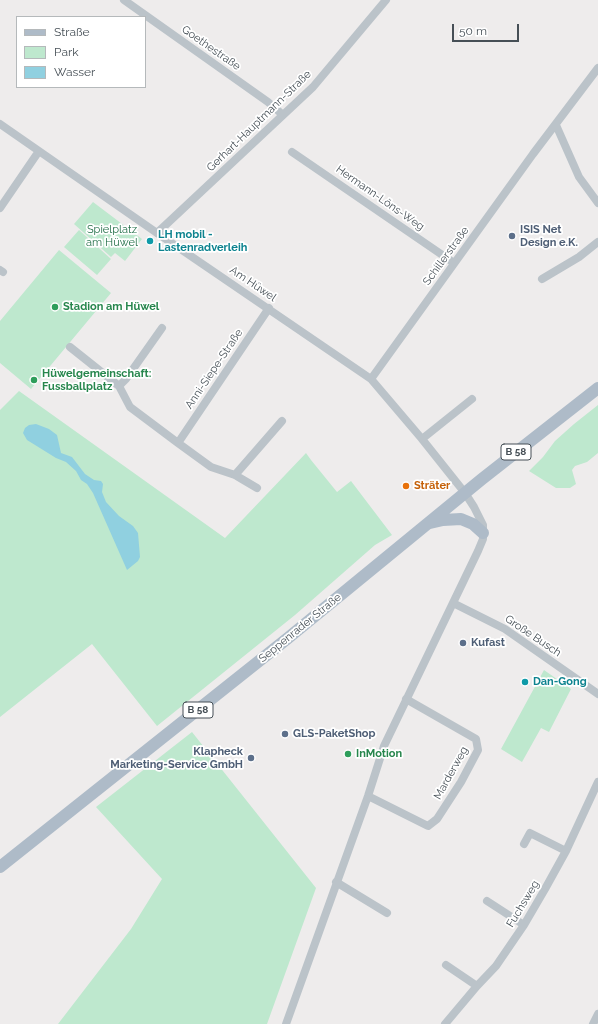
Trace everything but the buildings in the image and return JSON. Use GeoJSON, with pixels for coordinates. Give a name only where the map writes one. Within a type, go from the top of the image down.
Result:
{"type":"FeatureCollection","features":[{"type":"Feature","properties":{"kind":"main road","name":"Seppenrader Straße"},"geometry":{"type":"LineString","coordinates":[[0,866],[282,643],[465,493],[598,388]]}},
{"type":"Feature","properties":{"kind":"main road"},"geometry":{"type":"LineString","coordinates":[[427,524],[443,520],[461,519],[473,524],[484,534]]}},
{"type":"Feature","properties":{"kind":"street","name":"Goethestraße"},"geometry":{"type":"LineString","coordinates":[[124,0],[262,98],[283,115]]}},
{"type":"Feature","properties":{"kind":"street","name":"Gerhart-Hauptmann-Straße"},"geometry":{"type":"LineString","coordinates":[[157,233],[313,86],[386,0]]}},
{"type":"Feature","properties":{"kind":"street"},"geometry":{"type":"LineString","coordinates":[[598,68],[556,125],[579,177],[598,203]]}},
{"type":"Feature","properties":{"kind":"street","name":"Am Hüwel"},"geometry":{"type":"LineString","coordinates":[[0,124],[372,379],[465,493]]}},
{"type":"Feature","properties":{"kind":"street","name":"Schillerstraße"},"geometry":{"type":"LineString","coordinates":[[372,379],[454,263],[556,125]]}},
{"type":"Feature","properties":{"kind":"street"},"geometry":{"type":"LineString","coordinates":[[0,208],[39,150]]}},
{"type":"Feature","properties":{"kind":"street","name":"Hermann-Löns-Weg"},"geometry":{"type":"LineString","coordinates":[[292,152],[454,263]]}},
{"type":"Feature","properties":{"kind":"street"},"geometry":{"type":"LineString","coordinates":[[542,279],[579,257],[598,242]]}},
{"type":"Feature","properties":{"kind":"street","name":"Anni-Siepe-Straße"},"geometry":{"type":"LineString","coordinates":[[178,443],[269,308]]}},
{"type":"Feature","properties":{"kind":"street"},"geometry":{"type":"LineString","coordinates":[[119,386],[126,379],[162,328]]}},
{"type":"Feature","properties":{"kind":"street"},"geometry":{"type":"LineString","coordinates":[[70,347],[119,386],[130,406],[178,443],[211,467],[235,475],[257,488]]}},
{"type":"Feature","properties":{"kind":"street"},"geometry":{"type":"LineString","coordinates":[[422,439],[472,398]]}},
{"type":"Feature","properties":{"kind":"street"},"geometry":{"type":"LineString","coordinates":[[235,475],[282,421]]}},
{"type":"Feature","properties":{"kind":"street"},"geometry":{"type":"LineString","coordinates":[[286,1024],[368,796],[384,746],[483,539],[483,525],[465,493]]}},
{"type":"Feature","properties":{"kind":"street","name":"Große Busch"},"geometry":{"type":"LineString","coordinates":[[453,603],[505,629],[598,694]]}},
{"type":"Feature","properties":{"kind":"street","name":"Marderweg"},"geometry":{"type":"LineString","coordinates":[[368,796],[428,826],[437,819],[461,782],[478,750],[476,739],[406,699]]}},
{"type":"Feature","properties":{"kind":"street","name":"Fuchsweg"},"geometry":{"type":"LineString","coordinates":[[445,1024],[496,966],[524,925],[566,851],[598,782]]}},
{"type":"Feature","properties":{"kind":"street"},"geometry":{"type":"LineString","coordinates":[[524,844],[530,833],[566,851]]}},
{"type":"Feature","properties":{"kind":"street"},"geometry":{"type":"LineString","coordinates":[[336,882],[387,913]]}},
{"type":"Feature","properties":{"kind":"street"},"geometry":{"type":"LineString","coordinates":[[487,901],[524,925]]}},
{"type":"Feature","properties":{"kind":"street"},"geometry":{"type":"LineString","coordinates":[[446,965],[477,986]]}},
{"type":"Feature","properties":{"kind":"street"},"geometry":{"type":"LineString","coordinates":[[593,1024],[598,1014]]}},
{"type":"Feature","properties":{"kind":"green space","name":"Spielplatz am Hüwel"},"geometry":{"type":"Polygon","coordinates":[[[93,202],[142,239],[125,261],[115,253],[111,257],[74,224],[93,202]]]}},
{"type":"Feature","properties":{"kind":"green space"},"geometry":{"type":"Polygon","coordinates":[[[79,230],[111,259],[97,275],[64,247],[79,230]]]}},
{"type":"Feature","properties":{"kind":"green space","name":"Stadion am Hüwel"},"geometry":{"type":"Polygon","coordinates":[[[59,250],[111,293],[31,389],[0,363],[0,321],[59,250]]]}},
{"type":"Feature","properties":{"kind":"green space"},"geometry":{"type":"Polygon","coordinates":[[[19,391],[225,538],[306,453],[337,492],[351,481],[392,535],[375,545],[295,615],[157,726],[92,644],[0,717],[0,410],[19,391]]]}},
{"type":"Feature","properties":{"kind":"green space"},"geometry":{"type":"Polygon","coordinates":[[[598,405],[598,453],[587,462],[575,466],[572,470],[576,484],[570,488],[556,488],[529,471],[543,457],[555,441],[598,405]]]}},
{"type":"Feature","properties":{"kind":"green space"},"geometry":{"type":"Polygon","coordinates":[[[544,670],[571,689],[549,732],[541,728],[522,762],[501,749],[544,670]]]}},
{"type":"Feature","properties":{"kind":"green space"},"geometry":{"type":"Polygon","coordinates":[[[192,732],[316,888],[267,1024],[58,1024],[131,929],[162,879],[96,807],[192,732]]]}},
{"type":"Feature","properties":{"kind":"water"},"geometry":{"type":"Polygon","coordinates":[[[36,424],[49,429],[57,435],[61,453],[72,457],[85,474],[94,480],[101,481],[103,484],[102,492],[106,502],[119,516],[133,526],[138,533],[140,557],[138,561],[127,570],[93,493],[87,484],[81,480],[76,471],[66,462],[56,458],[27,440],[23,433],[25,428],[29,425],[36,424]]]}},
{"type":"Feature","properties":{"kind":"place","name":"ISIS Net Design e.K."},"geometry":{"type":"Point","coordinates":[512,236]}},
{"type":"Feature","properties":{"kind":"place","name":"LH mobil - Lastenradverleih"},"geometry":{"type":"Point","coordinates":[150,241]}},
{"type":"Feature","properties":{"kind":"place","name":"Stadion am Hüwel"},"geometry":{"type":"Point","coordinates":[55,307]}},
{"type":"Feature","properties":{"kind":"place","name":"Hüwelgemeinschaft: Fussballplatz"},"geometry":{"type":"Point","coordinates":[34,380]}},
{"type":"Feature","properties":{"kind":"place","name":"Sträter"},"geometry":{"type":"Point","coordinates":[406,486]}},
{"type":"Feature","properties":{"kind":"place","name":"Kufast"},"geometry":{"type":"Point","coordinates":[463,643]}},
{"type":"Feature","properties":{"kind":"place","name":"Dan-Gong"},"geometry":{"type":"Point","coordinates":[525,682]}},
{"type":"Feature","properties":{"kind":"place","name":"GLS-PaketShop"},"geometry":{"type":"Point","coordinates":[285,734]}},
{"type":"Feature","properties":{"kind":"place","name":"InMotion"},"geometry":{"type":"Point","coordinates":[348,754]}},
{"type":"Feature","properties":{"kind":"place","name":"Klapheck Marketing-Service GmbH"},"geometry":{"type":"Point","coordinates":[251,758]}}]}
